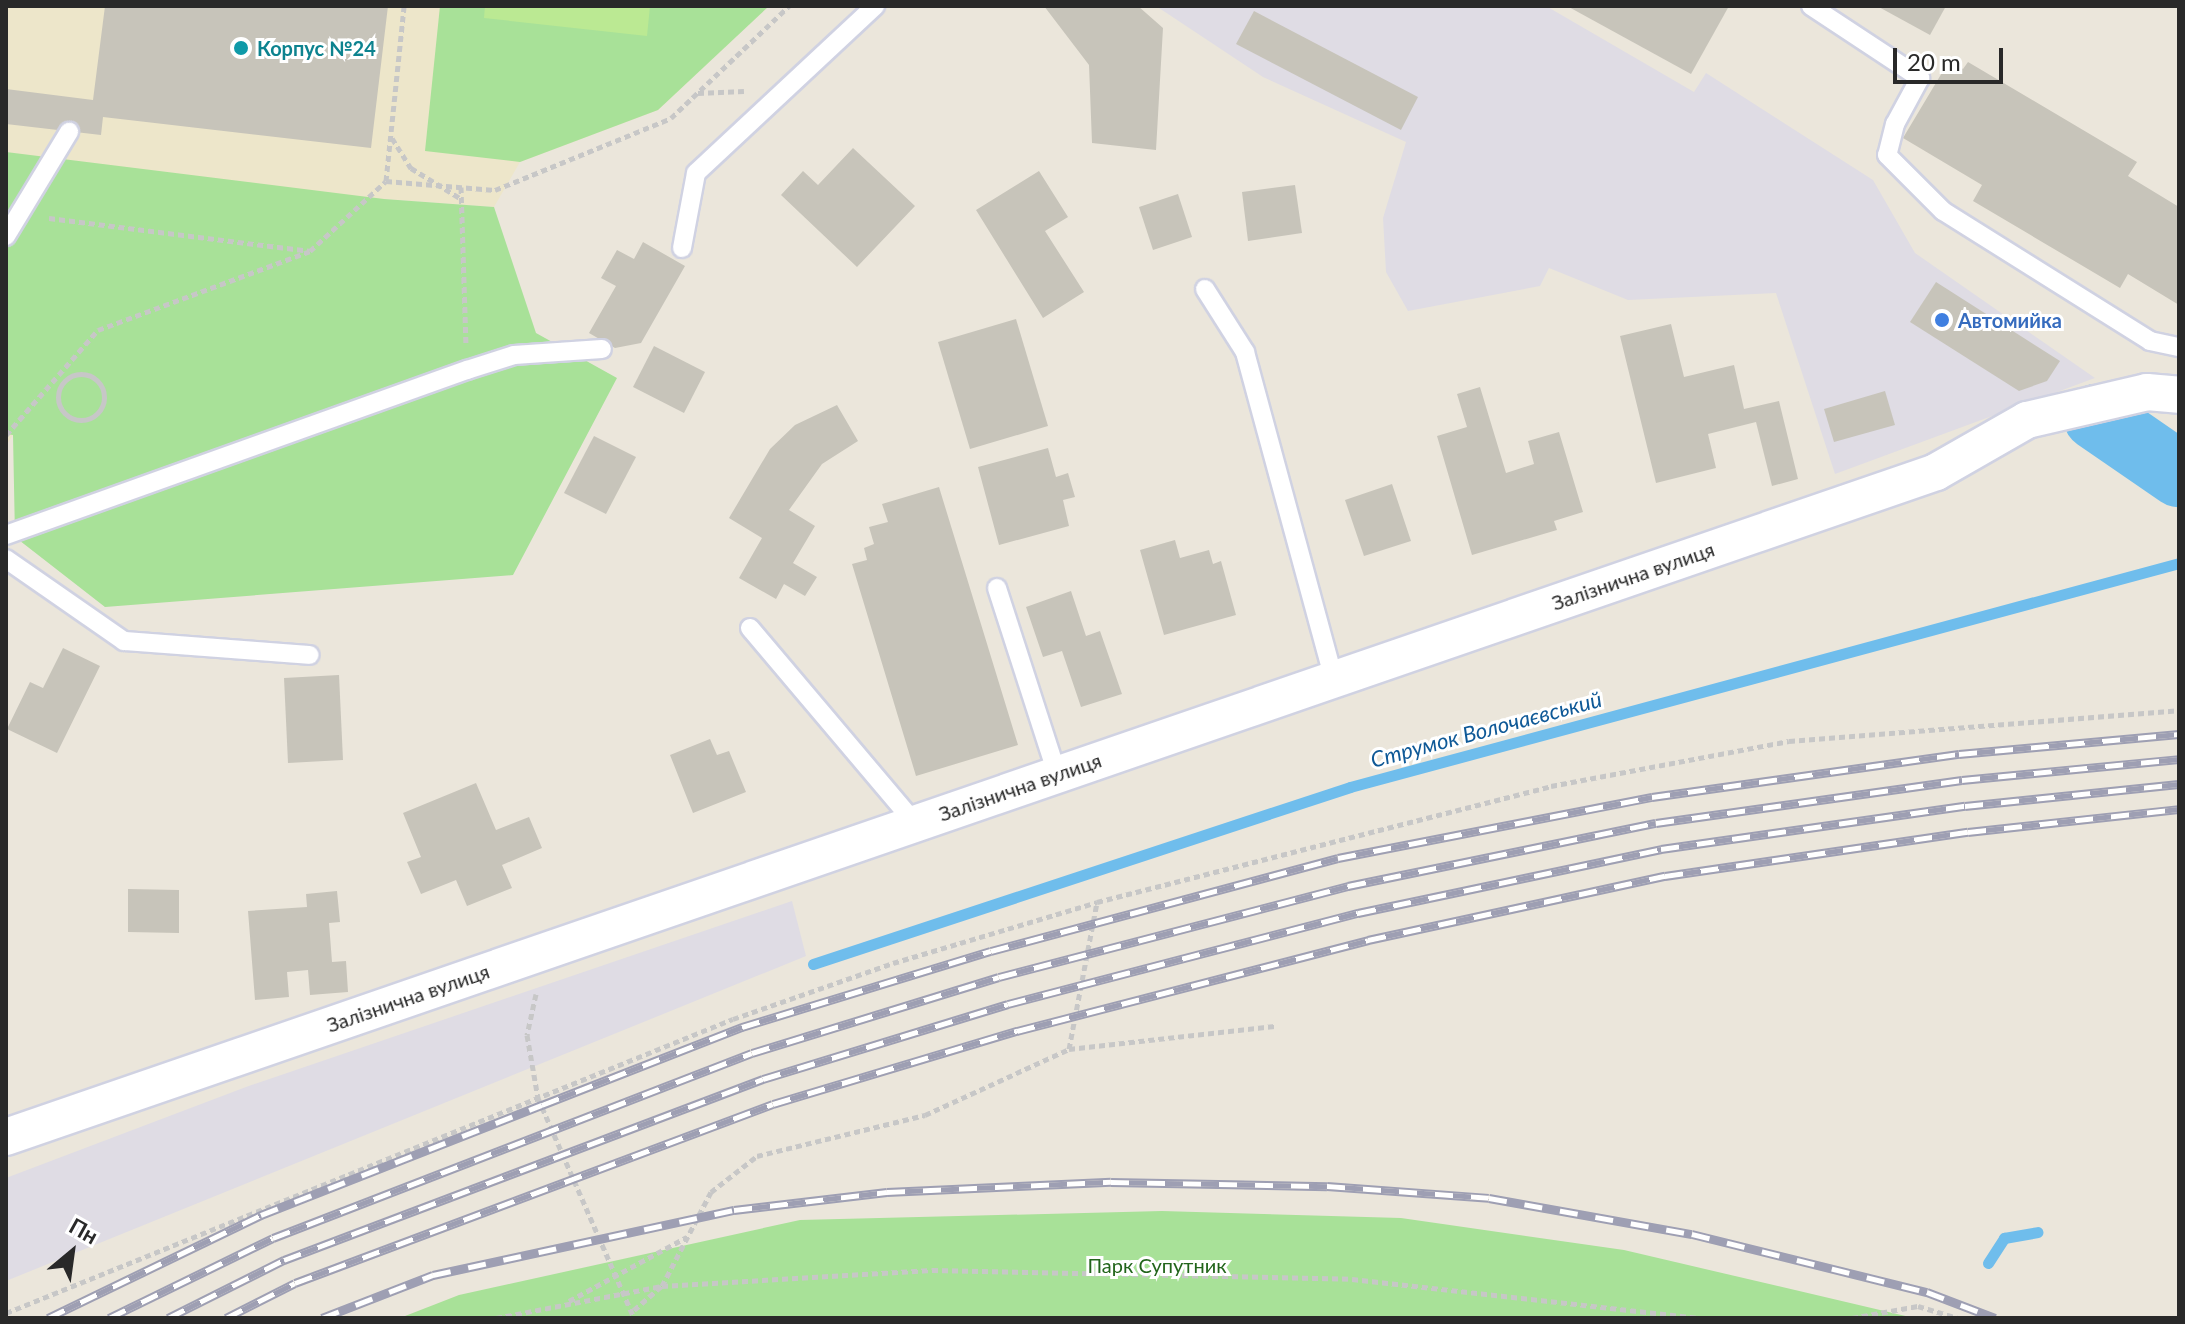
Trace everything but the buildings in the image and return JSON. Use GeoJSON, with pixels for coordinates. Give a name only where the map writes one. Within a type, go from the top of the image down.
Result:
{"type":"FeatureCollection","features":[{"type":"Feature","properties":{"kind":"street","name":"Залізнична вулиця"},"geometry":{"type":"LineString","coordinates":[[6,1137],[1936,472],[2027,420],[2147,392],[2179,395]]}},
{"type":"Feature","properties":{"kind":"lane"},"geometry":{"type":"LineString","coordinates":[[682,248],[696,173],[875,6]]}},
{"type":"Feature","properties":{"kind":"lane"},"geometry":{"type":"LineString","coordinates":[[1811,6],[1920,78],[1895,124],[1887,155],[1943,211],[2150,341],[2179,347]]}},
{"type":"Feature","properties":{"kind":"lane"},"geometry":{"type":"LineString","coordinates":[[6,236],[69,132]]}},
{"type":"Feature","properties":{"kind":"lane"},"geometry":{"type":"LineString","coordinates":[[1205,289],[1245,352],[1334,679]]}},
{"type":"Feature","properties":{"kind":"lane"},"geometry":{"type":"LineString","coordinates":[[6,535],[514,355],[602,349]]}},
{"type":"Feature","properties":{"kind":"lane"},"geometry":{"type":"LineString","coordinates":[[6,559],[124,641],[309,655]]}},
{"type":"Feature","properties":{"kind":"lane"},"geometry":{"type":"LineString","coordinates":[[997,588],[1057,774]]}},
{"type":"Feature","properties":{"kind":"lane"},"geometry":{"type":"LineString","coordinates":[[750,628],[915,823]]}},
{"type":"Feature","properties":{"kind":"path"},"geometry":{"type":"LineString","coordinates":[[6,435],[60,379],[98,330],[310,251],[386,181],[404,6]]}},
{"type":"Feature","properties":{"kind":"path"},"geometry":{"type":"LineString","coordinates":[[386,181],[495,190],[671,118],[789,6]]}},
{"type":"Feature","properties":{"kind":"path"},"geometry":{"type":"LineString","coordinates":[[392,138],[411,168],[461,198]]}},
{"type":"Feature","properties":{"kind":"path"},"geometry":{"type":"LineString","coordinates":[[461,187],[467,370]]}},
{"type":"Feature","properties":{"kind":"path"},"geometry":{"type":"LineString","coordinates":[[19,214],[310,251]]}},
{"type":"Feature","properties":{"kind":"path"},"geometry":{"type":"LineString","coordinates":[[76,374],[97,380],[104,393],[98,414],[76,420],[62,412],[58,397],[60,379],[76,374]]}},
{"type":"Feature","properties":{"kind":"path"},"geometry":{"type":"LineString","coordinates":[[6,1313],[747,1013],[1097,902],[1551,786],[1789,741],[2179,710]]}},
{"type":"Feature","properties":{"kind":"path"},"geometry":{"type":"LineString","coordinates":[[1069,1049],[1097,902]]}},
{"type":"Feature","properties":{"kind":"path"},"geometry":{"type":"LineString","coordinates":[[545,951],[527,1035],[538,1098],[634,1310],[634,1318]]}},
{"type":"Feature","properties":{"kind":"path"},"geometry":{"type":"LineString","coordinates":[[634,1310],[662,1286],[711,1192],[757,1156],[925,1115],[1069,1049],[1275,1026]]}},
{"type":"Feature","properties":{"kind":"path"},"geometry":{"type":"LineString","coordinates":[[565,1303],[687,1237]]}},
{"type":"Feature","properties":{"kind":"path"},"geometry":{"type":"LineString","coordinates":[[496,1318],[662,1286],[932,1270],[1352,1279],[1697,1318]]}},
{"type":"Feature","properties":{"kind":"path"},"geometry":{"type":"LineString","coordinates":[[1852,1318],[1918,1306],[1958,1318]]}},
{"type":"Feature","properties":{"kind":"shaded area"},"geometry":{"type":"Polygon","coordinates":[[[6,6],[769,6],[658,110],[520,162],[494,207],[384,199],[13,435],[6,446],[6,6]]]}},
{"type":"Feature","properties":{"kind":"shaded area"},"geometry":{"type":"Polygon","coordinates":[[[1156,6],[1546,6],[1694,92],[1706,73],[1873,180],[1915,253],[2095,378],[1835,474],[1776,293],[1628,300],[1549,268],[1540,286],[1408,311],[1386,272],[1383,218],[1406,142],[1263,77],[1156,6]]]}},
{"type":"Feature","properties":{"kind":"shaded area"},"geometry":{"type":"Polygon","coordinates":[[[792,901],[806,956],[6,1281],[6,1178],[246,1087],[792,901]]]}},
{"type":"Feature","properties":{"kind":"green space"},"geometry":{"type":"Polygon","coordinates":[[[440,6],[769,6],[658,110],[520,162],[425,151],[440,6]]]}},
{"type":"Feature","properties":{"kind":"green space"},"geometry":{"type":"Polygon","coordinates":[[[485,6],[650,6],[647,36],[484,18],[485,6]]]}},
{"type":"Feature","properties":{"kind":"green space"},"geometry":{"type":"Polygon","coordinates":[[[6,152],[384,199],[494,207],[536,333],[617,378],[513,575],[105,607],[15,537],[13,435],[6,434],[6,152]]]}},
{"type":"Feature","properties":{"kind":"green space","name":"Парк Супутник"},"geometry":{"type":"Polygon","coordinates":[[[1162,1211],[1401,1218],[1624,1250],[1914,1318],[400,1318],[459,1295],[800,1220],[1162,1211]]]}},
{"type":"Feature","properties":{"kind":"waterway"},"geometry":{"type":"LineString","coordinates":[[2096,417],[2179,474]]}},
{"type":"Feature","properties":{"kind":"waterway","name":"Струмок Волочаєвський"},"geometry":{"type":"LineString","coordinates":[[813,964],[1350,787],[2179,563]]}},
{"type":"Feature","properties":{"kind":"waterway"},"geometry":{"type":"LineString","coordinates":[[1988,1263],[2004,1238],[2037,1232]]}},
{"type":"Feature","properties":{"kind":"railway"},"geometry":{"type":"LineString","coordinates":[[48,1318],[261,1215],[742,1027],[991,951],[1338,858],[1652,797],[1959,754],[2179,734]]}},
{"type":"Feature","properties":{"kind":"railway"},"geometry":{"type":"LineString","coordinates":[[109,1318],[273,1238],[752,1053],[999,977],[1348,886],[1656,823],[1962,780],[2179,759]]}},
{"type":"Feature","properties":{"kind":"railway"},"geometry":{"type":"LineString","coordinates":[[168,1318],[284,1260],[763,1079],[1008,1004],[1358,913],[1661,849],[1965,806],[2179,784]]}},
{"type":"Feature","properties":{"kind":"railway"},"geometry":{"type":"LineString","coordinates":[[226,1318],[295,1283],[773,1104],[1017,1031],[1368,940],[1665,876],[1968,832],[2179,809]]}},
{"type":"Feature","properties":{"kind":"railway"},"geometry":{"type":"LineString","coordinates":[[322,1318],[433,1275],[734,1210],[887,1192],[1111,1182],[1327,1186],[1489,1198],[1692,1234],[1927,1292],[1995,1318]]}},
{"type":"Feature","properties":{"kind":"place","name":"Корпус №24"},"geometry":{"type":"Point","coordinates":[241,48]}},
{"type":"Feature","properties":{"kind":"place","name":"Автомийка"},"geometry":{"type":"Point","coordinates":[1942,320]}}]}
